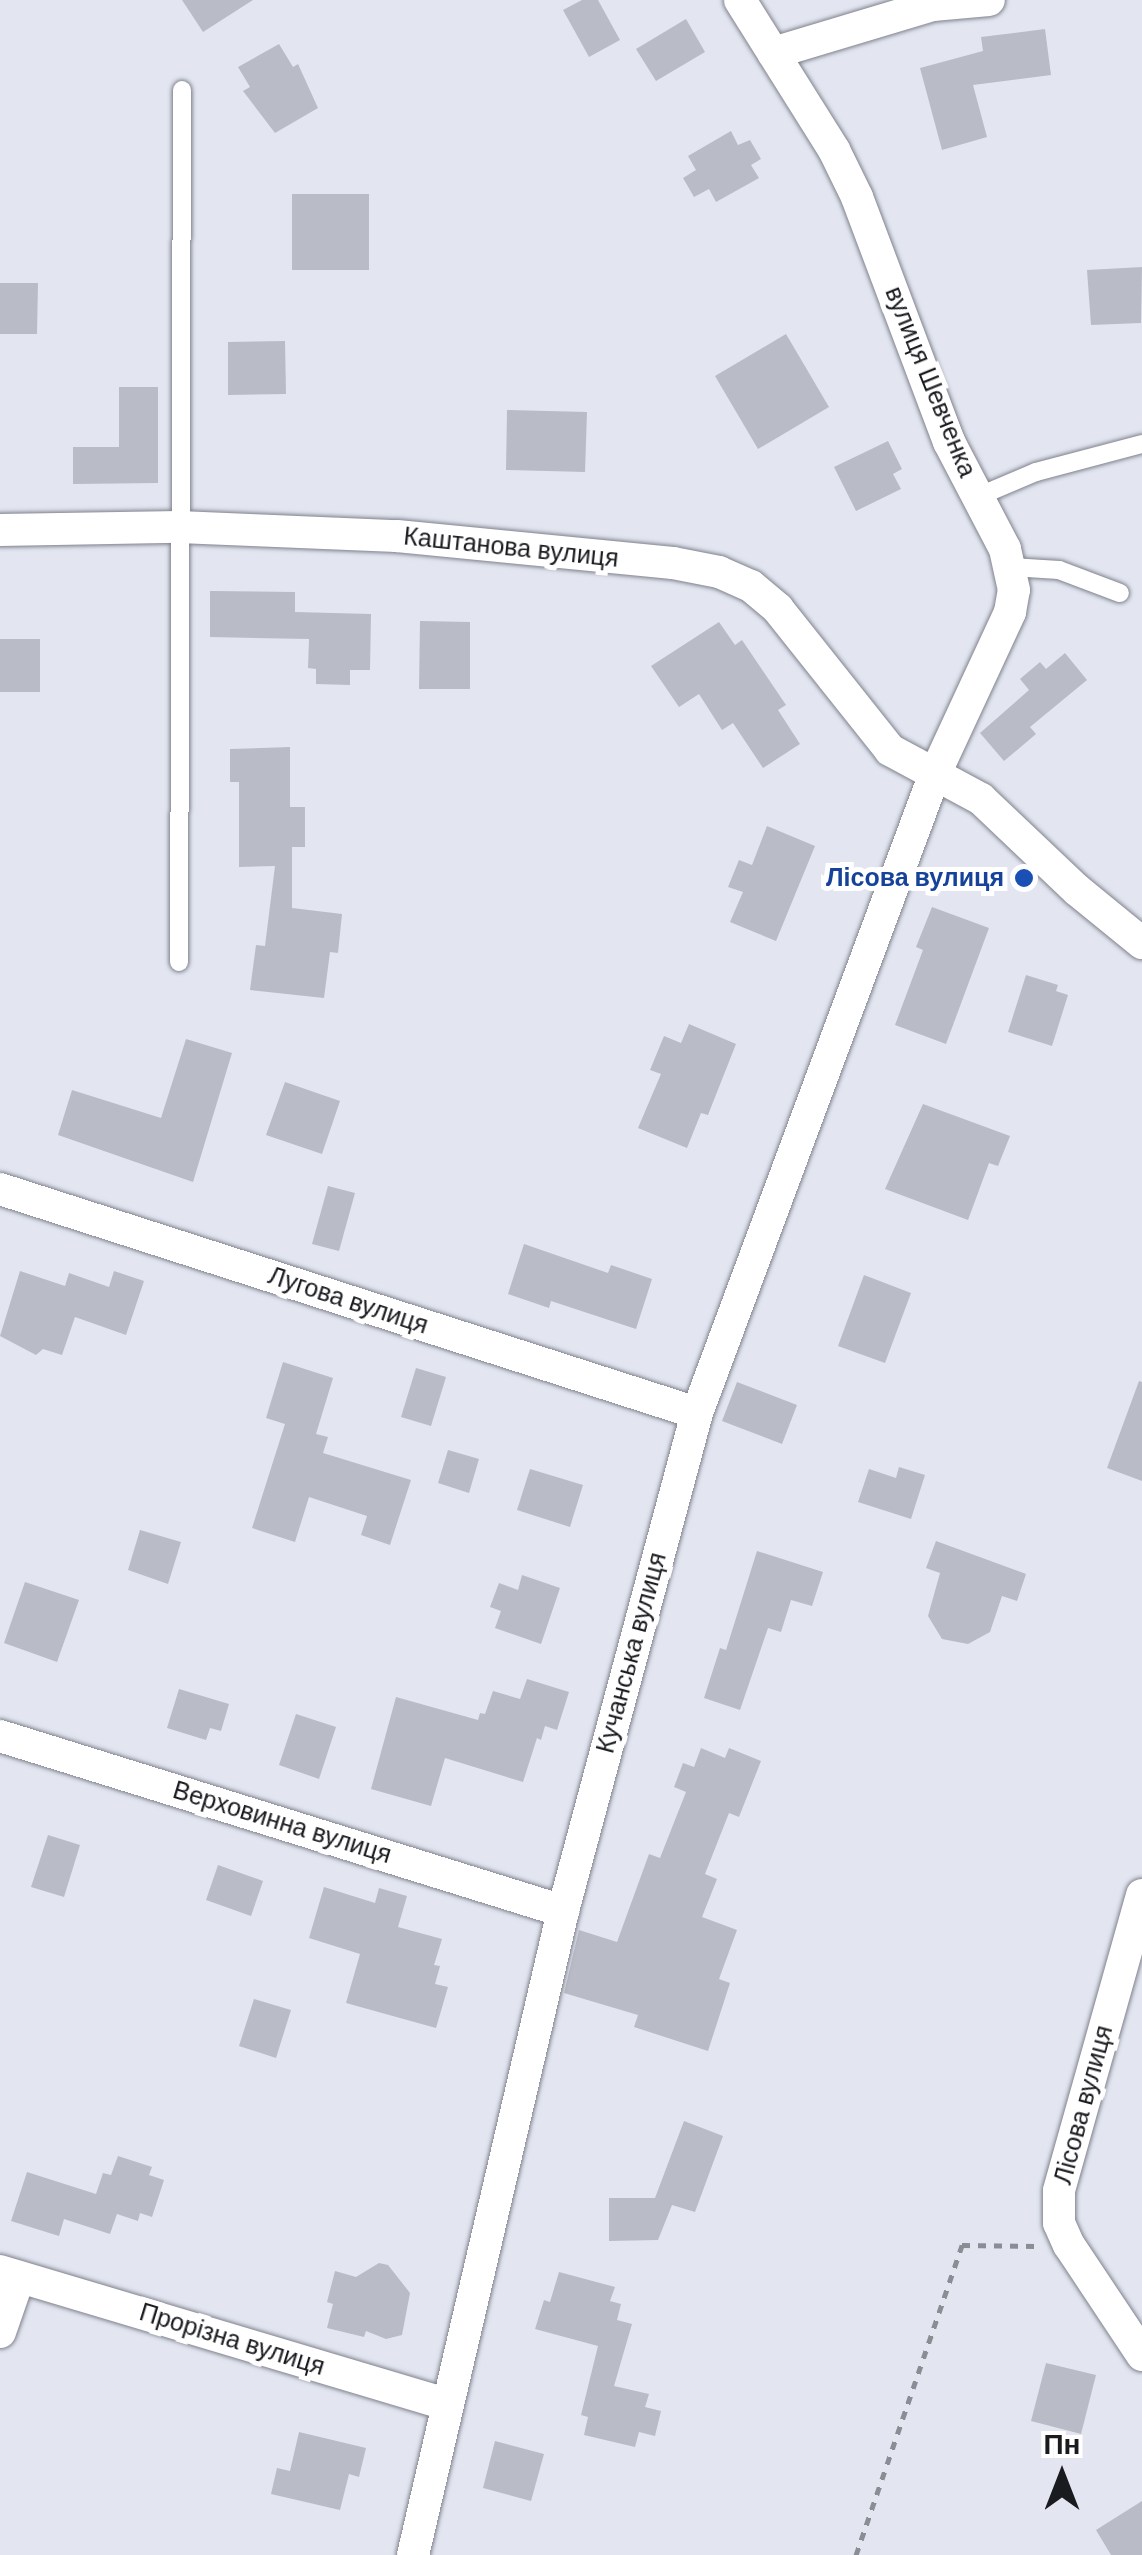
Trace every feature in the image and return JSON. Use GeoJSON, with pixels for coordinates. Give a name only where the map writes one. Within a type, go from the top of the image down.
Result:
{"type":"FeatureCollection","features":[{"type":"Feature","properties":{"kind":"street","name":"вулиця Шевченка"},"geometry":{"type":"LineString","coordinates":[[740,0],[834,150],[857,197],[949,442],[1011,567],[1010,612],[934,776]]}},
{"type":"Feature","properties":{"kind":"street"},"geometry":{"type":"LineString","coordinates":[[773,53],[933,5],[989,0]]}},
{"type":"Feature","properties":{"kind":"street","name":"Каштанова вулиця"},"geometry":{"type":"LineString","coordinates":[[0,530],[180,527],[397,536],[673,563],[719,572],[751,586],[778,609],[890,750],[981,799],[1076,890],[1142,943]]}},
{"type":"Feature","properties":{"kind":"street","name":"Кучанська вулиця"},"geometry":{"type":"LineString","coordinates":[[412,2555],[564,1911],[697,1413],[934,776]]}},
{"type":"Feature","properties":{"kind":"street","name":"Лугова вулиця"},"geometry":{"type":"LineString","coordinates":[[0,1189],[697,1413]]}},
{"type":"Feature","properties":{"kind":"street","name":"Верховинна вулиця"},"geometry":{"type":"LineString","coordinates":[[0,1736],[564,1911]]}},
{"type":"Feature","properties":{"kind":"street","name":"Лісова вулиця"},"geometry":{"type":"LineString","coordinates":[[1059,2222],[1058,2191],[1142,1895]]}},
{"type":"Feature","properties":{"kind":"street"},"geometry":{"type":"LineString","coordinates":[[1059,2222],[1069,2245],[1142,2356]]}},
{"type":"Feature","properties":{"kind":"street","name":"Прорізна вулиця"},"geometry":{"type":"LineString","coordinates":[[0,2332],[10,2274],[446,2404]]}},
{"type":"Feature","properties":{"kind":"lane"},"geometry":{"type":"LineString","coordinates":[[179,962],[182,90]]}},
{"type":"Feature","properties":{"kind":"lane"},"geometry":{"type":"LineString","coordinates":[[978,496],[1036,472],[1142,444]]}},
{"type":"Feature","properties":{"kind":"lane"},"geometry":{"type":"LineString","coordinates":[[1011,567],[1059,570],[1120,593]]}},
{"type":"Feature","properties":{"kind":"path"},"geometry":{"type":"LineString","coordinates":[[856,2555],[962,2245],[1044,2247],[1059,2222]]}},
{"type":"Feature","properties":{"kind":"building"},"geometry":{"type":"Polygon","coordinates":[[[182,0],[253,0],[203,32],[182,0]]]}},
{"type":"Feature","properties":{"kind":"building"},"geometry":{"type":"Polygon","coordinates":[[[582,0],[598,0],[620,40],[589,57],[563,10],[582,0]]]}},
{"type":"Feature","properties":{"kind":"building"},"geometry":{"type":"Polygon","coordinates":[[[686,19],[705,52],[656,81],[636,49],[686,19]]]}},
{"type":"Feature","properties":{"kind":"building"},"geometry":{"type":"Polygon","coordinates":[[[1045,29],[1051,75],[973,85],[987,137],[942,150],[920,68],[983,51],[981,37],[1045,29]]]}},
{"type":"Feature","properties":{"kind":"building"},"geometry":{"type":"Polygon","coordinates":[[[279,44],[293,67],[298,64],[318,108],[275,133],[243,91],[250,87],[238,67],[279,44]]]}},
{"type":"Feature","properties":{"kind":"building"},"geometry":{"type":"Polygon","coordinates":[[[731,131],[738,145],[750,140],[761,159],[751,165],[759,178],[716,202],[709,189],[694,197],[683,178],[696,170],[688,156],[731,131]]]}},
{"type":"Feature","properties":{"kind":"building"},"geometry":{"type":"Polygon","coordinates":[[[292,194],[369,194],[369,270],[292,270],[292,194]]]}},
{"type":"Feature","properties":{"kind":"building"},"geometry":{"type":"Polygon","coordinates":[[[1142,267],[1141,323],[1091,325],[1087,270],[1142,267]]]}},
{"type":"Feature","properties":{"kind":"building"},"geometry":{"type":"Polygon","coordinates":[[[0,283],[38,283],[37,334],[0,334],[0,283]]]}},
{"type":"Feature","properties":{"kind":"building"},"geometry":{"type":"Polygon","coordinates":[[[786,334],[829,407],[758,449],[715,376],[786,334]]]}},
{"type":"Feature","properties":{"kind":"building"},"geometry":{"type":"Polygon","coordinates":[[[285,341],[286,394],[228,395],[228,342],[285,341]]]}},
{"type":"Feature","properties":{"kind":"building"},"geometry":{"type":"Polygon","coordinates":[[[119,387],[158,387],[158,483],[73,484],[73,447],[119,447],[119,387]]]}},
{"type":"Feature","properties":{"kind":"building"},"geometry":{"type":"Polygon","coordinates":[[[507,410],[587,412],[585,472],[506,470],[507,410]]]}},
{"type":"Feature","properties":{"kind":"building"},"geometry":{"type":"Polygon","coordinates":[[[888,441],[902,469],[893,474],[901,489],[856,511],[834,467],[888,441]]]}},
{"type":"Feature","properties":{"kind":"building"},"geometry":{"type":"Polygon","coordinates":[[[210,591],[295,592],[295,612],[371,614],[370,670],[350,670],[350,685],[316,684],[316,669],[308,668],[309,639],[210,637],[210,591]]]}},
{"type":"Feature","properties":{"kind":"building"},"geometry":{"type":"Polygon","coordinates":[[[420,621],[470,622],[470,689],[419,689],[420,621]]]}},
{"type":"Feature","properties":{"kind":"building"},"geometry":{"type":"Polygon","coordinates":[[[719,622],[735,645],[742,640],[786,705],[778,710],[800,744],[763,768],[733,723],[722,730],[699,694],[679,707],[651,666],[719,622]]]}},
{"type":"Feature","properties":{"kind":"building"},"geometry":{"type":"Polygon","coordinates":[[[0,639],[40,639],[40,692],[0,692],[0,639]]]}},
{"type":"Feature","properties":{"kind":"building"},"geometry":{"type":"Polygon","coordinates":[[[1065,653],[1087,680],[1030,727],[1036,734],[1004,761],[980,733],[1029,690],[1020,679],[1040,662],[1046,669],[1065,653]]]}},
{"type":"Feature","properties":{"kind":"building"},"geometry":{"type":"Polygon","coordinates":[[[290,747],[290,807],[305,807],[305,847],[292,847],[292,908],[342,914],[338,953],[330,952],[324,998],[250,990],[256,945],[265,946],[275,866],[239,867],[239,782],[230,782],[230,749],[290,747]]]}},
{"type":"Feature","properties":{"kind":"building"},"geometry":{"type":"Polygon","coordinates":[[[767,826],[815,846],[776,941],[730,922],[743,892],[728,887],[739,860],[752,865],[767,826]]]}},
{"type":"Feature","properties":{"kind":"building"},"geometry":{"type":"Polygon","coordinates":[[[932,907],[989,928],[946,1044],[895,1025],[923,950],[916,947],[932,907]]]}},
{"type":"Feature","properties":{"kind":"building"},"geometry":{"type":"Polygon","coordinates":[[[1026,975],[1058,985],[1056,991],[1068,995],[1052,1046],[1008,1032],[1026,975]]]}},
{"type":"Feature","properties":{"kind":"building"},"geometry":{"type":"Polygon","coordinates":[[[689,1024],[736,1044],[708,1115],[701,1113],[687,1148],[638,1128],[661,1074],[650,1070],[664,1036],[681,1043],[689,1024]]]}},
{"type":"Feature","properties":{"kind":"building"},"geometry":{"type":"Polygon","coordinates":[[[186,1039],[232,1053],[193,1182],[58,1135],[72,1090],[161,1118],[186,1039]]]}},
{"type":"Feature","properties":{"kind":"building"},"geometry":{"type":"Polygon","coordinates":[[[285,1082],[340,1101],[322,1154],[266,1135],[285,1082]]]}},
{"type":"Feature","properties":{"kind":"building"},"geometry":{"type":"Polygon","coordinates":[[[923,1104],[1010,1136],[998,1166],[989,1163],[968,1220],[885,1189],[923,1104]]]}},
{"type":"Feature","properties":{"kind":"building"},"geometry":{"type":"Polygon","coordinates":[[[328,1186],[355,1193],[339,1251],[312,1244],[328,1186]]]}},
{"type":"Feature","properties":{"kind":"building"},"geometry":{"type":"Polygon","coordinates":[[[524,1244],[608,1273],[611,1265],[652,1279],[636,1329],[551,1301],[549,1308],[508,1294],[524,1244]]]}},
{"type":"Feature","properties":{"kind":"building"},"geometry":{"type":"Polygon","coordinates":[[[20,1271],[65,1286],[69,1273],[109,1287],[114,1271],[144,1281],[126,1335],[75,1317],[62,1355],[43,1349],[36,1355],[0,1336],[20,1271]]]}},
{"type":"Feature","properties":{"kind":"building"},"geometry":{"type":"Polygon","coordinates":[[[864,1275],[911,1293],[885,1363],[838,1346],[864,1275]]]}},
{"type":"Feature","properties":{"kind":"building"},"geometry":{"type":"Polygon","coordinates":[[[283,1362],[333,1378],[316,1434],[328,1437],[323,1453],[411,1480],[390,1545],[361,1535],[367,1516],[309,1497],[295,1542],[252,1528],[285,1424],[266,1418],[283,1362]]]}},
{"type":"Feature","properties":{"kind":"building"},"geometry":{"type":"Polygon","coordinates":[[[416,1368],[446,1377],[431,1426],[401,1417],[416,1368]]]}},
{"type":"Feature","properties":{"kind":"building"},"geometry":{"type":"Polygon","coordinates":[[[1139,1381],[1142,1382],[1142,1481],[1107,1468],[1139,1381]]]}},
{"type":"Feature","properties":{"kind":"building"},"geometry":{"type":"Polygon","coordinates":[[[737,1382],[797,1405],[782,1444],[722,1421],[737,1382]]]}},
{"type":"Feature","properties":{"kind":"building"},"geometry":{"type":"Polygon","coordinates":[[[448,1450],[479,1459],[469,1493],[438,1483],[448,1450]]]}},
{"type":"Feature","properties":{"kind":"building"},"geometry":{"type":"Polygon","coordinates":[[[899,1467],[925,1475],[911,1519],[858,1502],[869,1469],[896,1478],[899,1467]]]}},
{"type":"Feature","properties":{"kind":"building"},"geometry":{"type":"Polygon","coordinates":[[[530,1469],[583,1485],[570,1527],[517,1510],[530,1469]]]}},
{"type":"Feature","properties":{"kind":"building"},"geometry":{"type":"Polygon","coordinates":[[[140,1530],[181,1542],[168,1584],[128,1570],[140,1530]]]}},
{"type":"Feature","properties":{"kind":"building"},"geometry":{"type":"Polygon","coordinates":[[[936,1541],[1026,1574],[1017,1601],[1002,1596],[990,1632],[968,1644],[942,1639],[928,1616],[940,1573],[926,1568],[936,1541]]]}},
{"type":"Feature","properties":{"kind":"building"},"geometry":{"type":"Polygon","coordinates":[[[757,1551],[823,1572],[812,1606],[791,1600],[781,1632],[768,1628],[740,1710],[704,1698],[720,1648],[726,1650],[757,1551]]]}},
{"type":"Feature","properties":{"kind":"building"},"geometry":{"type":"Polygon","coordinates":[[[522,1575],[560,1588],[541,1644],[495,1628],[501,1611],[490,1607],[499,1583],[518,1590],[522,1575]]]}},
{"type":"Feature","properties":{"kind":"building"},"geometry":{"type":"Polygon","coordinates":[[[25,1582],[79,1600],[57,1662],[4,1643],[25,1582]]]}},
{"type":"Feature","properties":{"kind":"building"},"geometry":{"type":"Polygon","coordinates":[[[527,1679],[569,1692],[557,1730],[545,1726],[541,1740],[537,1738],[523,1782],[445,1758],[431,1806],[371,1789],[396,1697],[478,1720],[480,1713],[485,1714],[493,1691],[520,1699],[527,1679]]]}},
{"type":"Feature","properties":{"kind":"building"},"geometry":{"type":"Polygon","coordinates":[[[179,1689],[229,1704],[221,1731],[210,1728],[206,1740],[167,1728],[179,1689]]]}},
{"type":"Feature","properties":{"kind":"building"},"geometry":{"type":"Polygon","coordinates":[[[296,1714],[336,1727],[319,1779],[279,1765],[296,1714]]]}},
{"type":"Feature","properties":{"kind":"building"},"geometry":{"type":"Polygon","coordinates":[[[701,1748],[725,1758],[729,1748],[761,1761],[739,1817],[729,1813],[705,1874],[717,1879],[702,1917],[737,1930],[719,1979],[730,1983],[708,2051],[634,2027],[638,2015],[564,1993],[579,1930],[617,1942],[649,1854],[660,1858],[686,1792],[674,1787],[683,1763],[694,1767],[701,1748]]]}},
{"type":"Feature","properties":{"kind":"building"},"geometry":{"type":"Polygon","coordinates":[[[48,1835],[80,1845],[64,1897],[31,1887],[48,1835]]]}},
{"type":"Feature","properties":{"kind":"building"},"geometry":{"type":"Polygon","coordinates":[[[218,1865],[263,1881],[251,1916],[206,1900],[218,1865]]]}},
{"type":"Feature","properties":{"kind":"building"},"geometry":{"type":"Polygon","coordinates":[[[324,1887],[375,1903],[379,1888],[407,1896],[398,1927],[442,1939],[434,1965],[440,1966],[435,1984],[448,1987],[436,2028],[346,2003],[360,1954],[309,1938],[324,1887]]]}},
{"type":"Feature","properties":{"kind":"building"},"geometry":{"type":"Polygon","coordinates":[[[254,1999],[291,2010],[276,2058],[239,2046],[254,1999]]]}},
{"type":"Feature","properties":{"kind":"building"},"geometry":{"type":"Polygon","coordinates":[[[684,2121],[723,2136],[695,2212],[672,2205],[658,2240],[609,2241],[609,2198],[655,2198],[684,2121]]]}},
{"type":"Feature","properties":{"kind":"building"},"geometry":{"type":"Polygon","coordinates":[[[118,2156],[152,2167],[149,2175],[164,2180],[152,2217],[140,2213],[138,2221],[117,2214],[110,2234],[64,2219],[59,2236],[11,2221],[27,2172],[96,2194],[103,2173],[111,2175],[118,2156]]]}},
{"type":"Feature","properties":{"kind":"building"},"geometry":{"type":"Polygon","coordinates":[[[379,2263],[388,2265],[410,2293],[402,2335],[386,2339],[366,2331],[364,2337],[327,2328],[333,2304],[327,2302],[335,2271],[356,2277],[379,2263]]]}},
{"type":"Feature","properties":{"kind":"building"},"geometry":{"type":"Polygon","coordinates":[[[559,2272],[615,2287],[610,2301],[621,2304],[617,2320],[632,2324],[614,2386],[649,2394],[645,2407],[661,2411],[655,2436],[639,2432],[635,2447],[584,2435],[588,2417],[581,2415],[598,2346],[535,2329],[544,2300],[550,2302],[559,2272]]]}},
{"type":"Feature","properties":{"kind":"building"},"geometry":{"type":"Polygon","coordinates":[[[1046,2363],[1096,2375],[1081,2434],[1031,2421],[1046,2363]]]}},
{"type":"Feature","properties":{"kind":"building"},"geometry":{"type":"Polygon","coordinates":[[[299,2432],[366,2448],[359,2477],[349,2474],[340,2510],[271,2494],[277,2468],[290,2471],[299,2432]]]}},
{"type":"Feature","properties":{"kind":"building"},"geometry":{"type":"Polygon","coordinates":[[[495,2441],[544,2454],[531,2501],[483,2488],[495,2441]]]}},
{"type":"Feature","properties":{"kind":"building"},"geometry":{"type":"Polygon","coordinates":[[[1142,2501],[1142,2555],[1111,2555],[1096,2530],[1142,2501]]]}},
{"type":"Feature","properties":{"kind":"place","name":"Лісова вулиця"},"geometry":{"type":"Point","coordinates":[1024,878]}}]}
